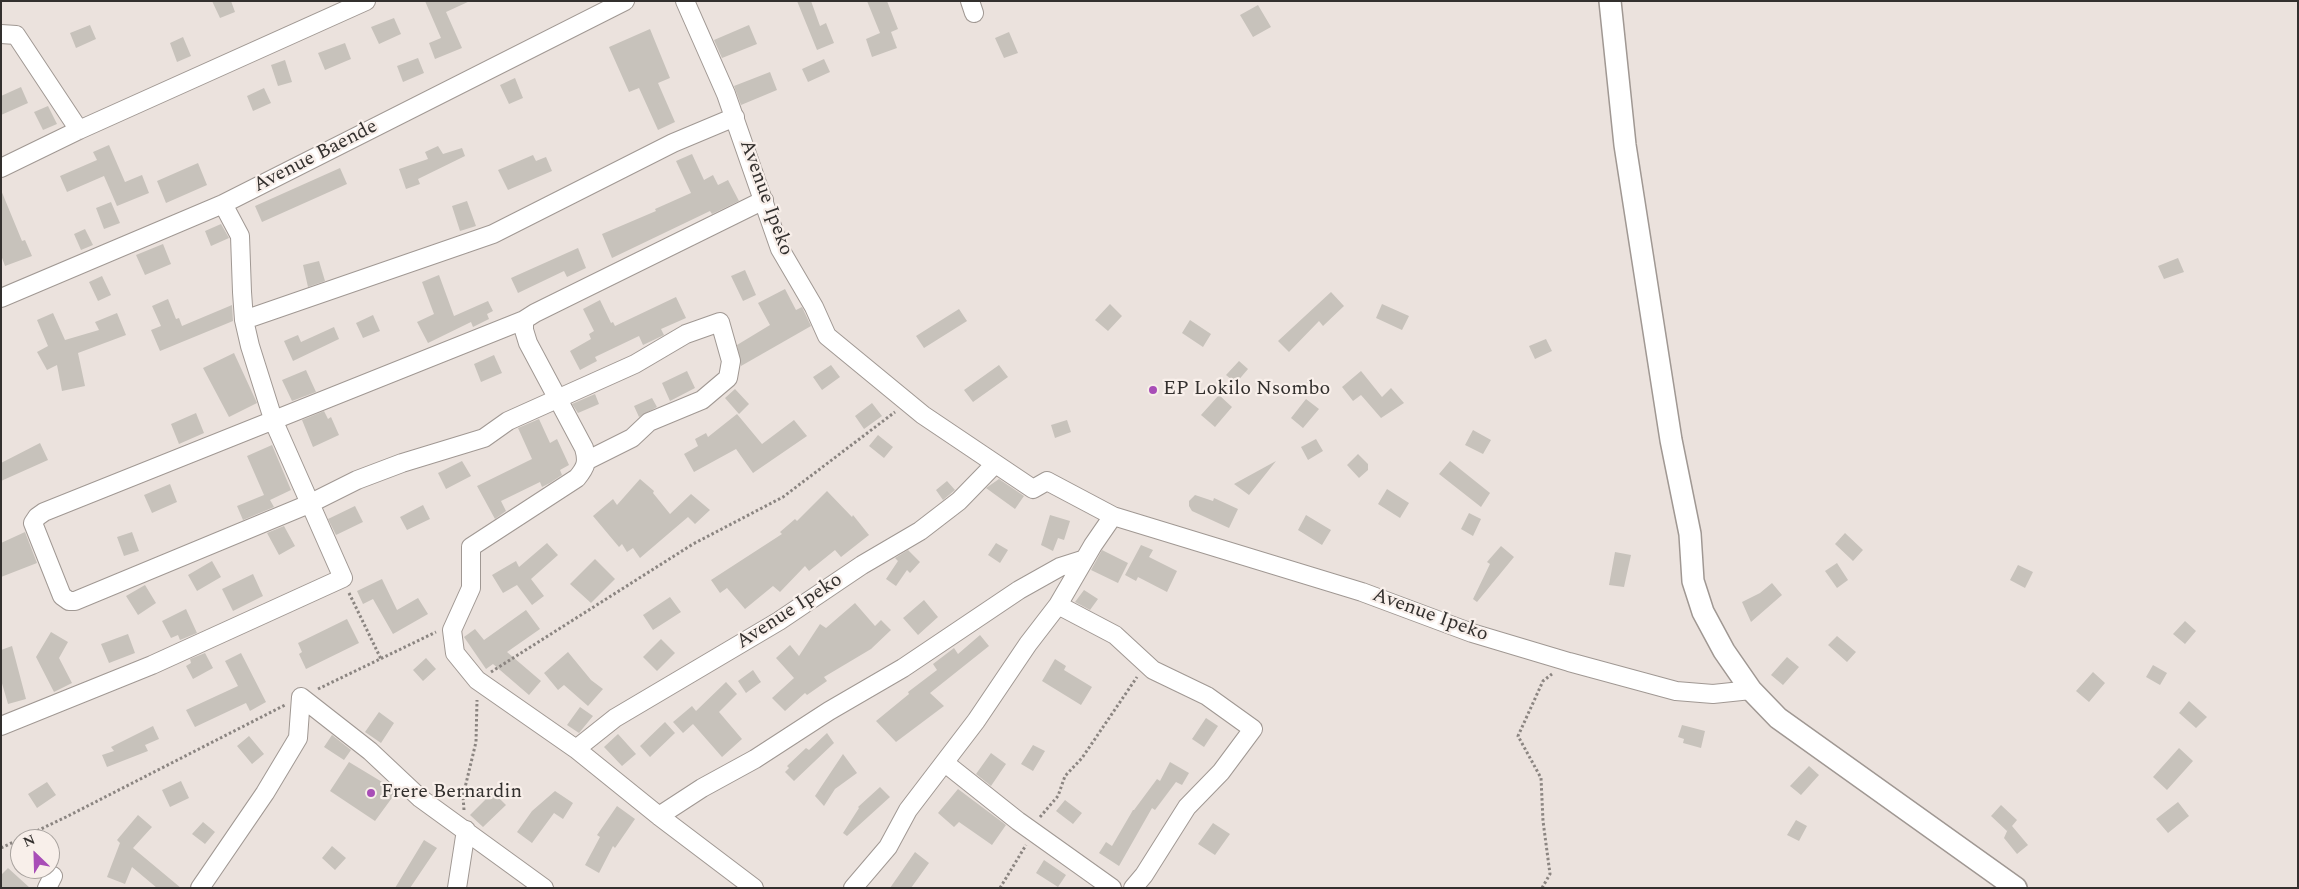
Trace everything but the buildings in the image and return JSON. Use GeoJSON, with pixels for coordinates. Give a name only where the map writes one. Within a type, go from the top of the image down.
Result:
{"type":"FeatureCollection","features":[{"type":"Feature","properties":{"kind":"street"},"geometry":{"type":"LineString","coordinates":[[1,168],[79,130],[366,1]]}},
{"type":"Feature","properties":{"kind":"street","name":"Avenue Baende"},"geometry":{"type":"LineString","coordinates":[[1,298],[223,204],[625,1]]}},
{"type":"Feature","properties":{"kind":"street","name":"Avenue Ipeko"},"geometry":{"type":"LineString","coordinates":[[685,1],[734,117],[780,249],[814,307],[827,336],[908,402],[1033,489],[1047,481],[1113,516],[1362,592],[1472,633],[1569,662],[1676,691],[1714,694],[1751,690]]}},
{"type":"Feature","properties":{"kind":"street"},"geometry":{"type":"LineString","coordinates":[[1610,1],[1625,145],[1671,440],[1690,534],[1693,581],[1703,612],[1724,651],[1751,690],[1778,718],[2016,888]]}},
{"type":"Feature","properties":{"kind":"street"},"geometry":{"type":"LineString","coordinates":[[1,34],[16,35],[79,130]]}},
{"type":"Feature","properties":{"kind":"street"},"geometry":{"type":"LineString","coordinates":[[244,320],[493,234],[673,143],[734,117]]}},
{"type":"Feature","properties":{"kind":"street"},"geometry":{"type":"LineString","coordinates":[[588,460],[632,438],[649,422],[702,400],[728,378],[732,361],[720,322],[686,334],[635,364],[508,421],[484,438],[402,463],[357,480],[309,504],[75,601],[69,601],[62,596],[33,523],[36,517],[524,320],[764,200]]}},
{"type":"Feature","properties":{"kind":"street"},"geometry":{"type":"LineString","coordinates":[[1,726],[152,665],[342,578],[274,422],[250,346],[244,320],[240,236],[223,204]]}},
{"type":"Feature","properties":{"kind":"street"},"geometry":{"type":"LineString","coordinates":[[524,320],[524,330],[528,342],[584,448],[588,460],[585,469],[577,478],[471,547],[471,588],[452,630],[455,653],[477,680],[576,749],[659,816],[754,888]]}},
{"type":"Feature","properties":{"kind":"street","name":"Avenue Ipeko"},"geometry":{"type":"LineString","coordinates":[[576,749],[615,718],[779,622],[862,565],[920,531],[959,501],[995,464]]}},
{"type":"Feature","properties":{"kind":"street"},"geometry":{"type":"LineString","coordinates":[[853,888],[888,847],[908,810],[945,763],[1058,605],[1113,516]]}},
{"type":"Feature","properties":{"kind":"street"},"geometry":{"type":"LineString","coordinates":[[659,816],[702,788],[755,759],[829,711],[903,668],[1019,590],[1060,567],[1085,559]]}},
{"type":"Feature","properties":{"kind":"street"},"geometry":{"type":"LineString","coordinates":[[1058,605],[1115,635],[1153,670],[1207,696],[1252,729],[1221,772],[1187,807],[1144,875],[1133,888]]}},
{"type":"Feature","properties":{"kind":"street"},"geometry":{"type":"LineString","coordinates":[[301,697],[370,751],[420,798],[544,888]]}},
{"type":"Feature","properties":{"kind":"street"},"geometry":{"type":"LineString","coordinates":[[200,888],[265,793],[298,738],[301,697]]}},
{"type":"Feature","properties":{"kind":"street"},"geometry":{"type":"LineString","coordinates":[[945,763],[1112,888]]}},
{"type":"Feature","properties":{"kind":"street"},"geometry":{"type":"LineString","coordinates":[[457,888],[466,830]]}},
{"type":"Feature","properties":{"kind":"path"},"geometry":{"type":"LineString","coordinates":[[466,830],[463,796],[476,742],[477,680],[693,544],[783,497],[834,461],[908,402]]}},
{"type":"Feature","properties":{"kind":"path"},"geometry":{"type":"LineString","coordinates":[[342,578],[381,659]]}},
{"type":"Feature","properties":{"kind":"path"},"geometry":{"type":"LineString","coordinates":[[1,848],[66,817],[301,697],[455,624]]}},
{"type":"Feature","properties":{"kind":"path"},"geometry":{"type":"LineString","coordinates":[[1542,888],[1550,874],[1543,821],[1541,778],[1518,736],[1543,681],[1569,662]]}},
{"type":"Feature","properties":{"kind":"path"},"geometry":{"type":"LineString","coordinates":[[1000,888],[1035,832],[1040,818],[1058,796],[1065,776],[1082,758],[1146,664]]}},
{"type":"Feature","properties":{"kind":"place","name":"EP Lokilo Nsombo"},"geometry":{"type":"Point","coordinates":[1153,390]}},
{"type":"Feature","properties":{"kind":"place","name":"Frere Bernardin"},"geometry":{"type":"Point","coordinates":[371,793]}}]}
